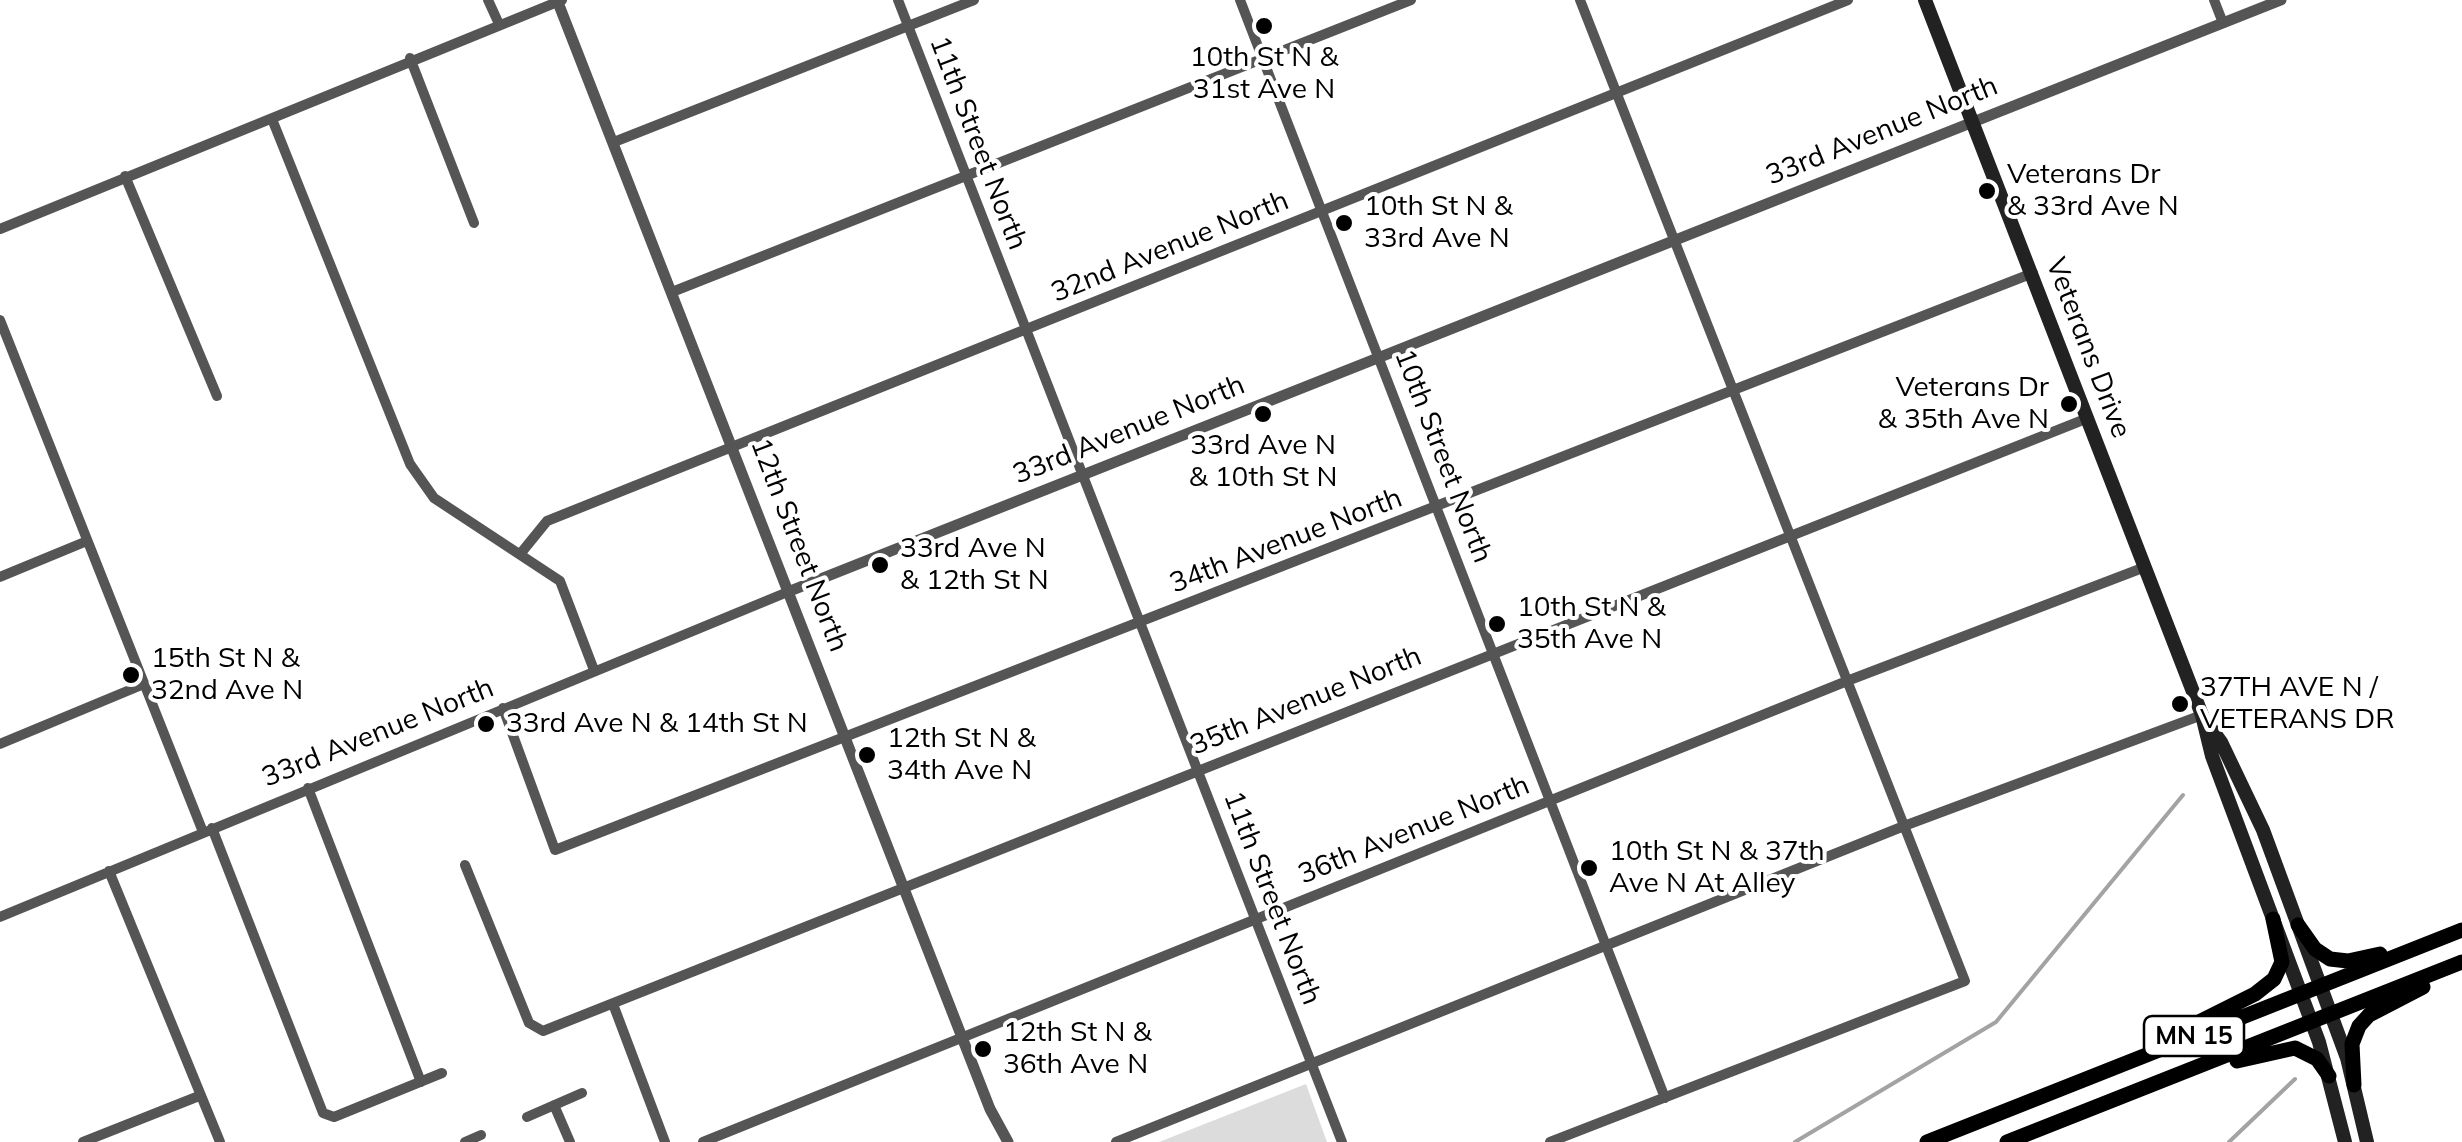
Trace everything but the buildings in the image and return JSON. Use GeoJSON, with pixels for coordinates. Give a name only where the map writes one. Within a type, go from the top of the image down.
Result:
{"type":"FeatureCollection","features":[{"type":"Feature","properties":{"kind":"highway"},"geometry":{"type":"LineString","coordinates":[[2089,1078],[2269,985],[2282,962],[2274,919]]}},
{"type":"Feature","properties":{"kind":"highway"},"geometry":{"type":"LineString","coordinates":[[2298,924],[2314,949],[2338,961],[2442,938]]}},
{"type":"Feature","properties":{"kind":"highway","name":"MN 15"},"geometry":{"type":"LineString","coordinates":[[1927,1142],[2462,930]]}},
{"type":"Feature","properties":{"kind":"highway"},"geometry":{"type":"LineString","coordinates":[[2354,1085],[2352,1044],[2363,1020],[2462,965]]}},
{"type":"Feature","properties":{"kind":"highway","name":"MN 15"},"geometry":{"type":"LineString","coordinates":[[2007,1142],[2462,965]]}},
{"type":"Feature","properties":{"kind":"highway"},"geometry":{"type":"LineString","coordinates":[[2128,1094],[2284,1048],[2306,1052],[2329,1076]]}},
{"type":"Feature","properties":{"kind":"main road","name":"Veterans Drive"},"geometry":{"type":"LineString","coordinates":[[1925,0],[2202,715],[2212,756],[2312,1022],[2344,1142]]}},
{"type":"Feature","properties":{"kind":"main road","name":"Veterans Drive"},"geometry":{"type":"LineString","coordinates":[[2202,715],[2250,800],[2298,924],[2332,1014],[2367,1142]]}},
{"type":"Feature","properties":{"kind":"street"},"geometry":{"type":"LineString","coordinates":[[488,0],[499,24]]}},
{"type":"Feature","properties":{"kind":"street"},"geometry":{"type":"LineString","coordinates":[[0,229],[559,0]]}},
{"type":"Feature","properties":{"kind":"street","name":"12th Street North"},"geometry":{"type":"LineString","coordinates":[[559,0],[990,1109],[1008,1142]]}},
{"type":"Feature","properties":{"kind":"street","name":"11th Street North"},"geometry":{"type":"LineString","coordinates":[[898,0],[1342,1142]]}},
{"type":"Feature","properties":{"kind":"street"},"geometry":{"type":"LineString","coordinates":[[614,142],[974,0]]}},
{"type":"Feature","properties":{"kind":"street","name":"10th Street North"},"geometry":{"type":"LineString","coordinates":[[1240,0],[1553,799],[1665,1098]]}},
{"type":"Feature","properties":{"kind":"street"},"geometry":{"type":"LineString","coordinates":[[672,292],[1411,0]]}},
{"type":"Feature","properties":{"kind":"street"},"geometry":{"type":"LineString","coordinates":[[1550,1142],[1965,980],[1580,0]]}},
{"type":"Feature","properties":{"kind":"street","name":"32nd Avenue North"},"geometry":{"type":"LineString","coordinates":[[520,553],[547,520],[1848,0]]}},
{"type":"Feature","properties":{"kind":"street"},"geometry":{"type":"LineString","coordinates":[[2214,0],[2223,23]]}},
{"type":"Feature","properties":{"kind":"street","name":"33rd Avenue North"},"geometry":{"type":"LineString","coordinates":[[0,917],[790,591],[2281,0]]}},
{"type":"Feature","properties":{"kind":"street"},"geometry":{"type":"LineString","coordinates":[[410,58],[474,223]]}},
{"type":"Feature","properties":{"kind":"street"},"geometry":{"type":"LineString","coordinates":[[272,119],[410,464],[434,498],[560,580],[594,670]]}},
{"type":"Feature","properties":{"kind":"street"},"geometry":{"type":"LineString","coordinates":[[126,176],[217,396]]}},
{"type":"Feature","properties":{"kind":"street","name":"34th Avenue North"},"geometry":{"type":"LineString","coordinates":[[503,708],[555,850],[2033,273]]}},
{"type":"Feature","properties":{"kind":"street"},"geometry":{"type":"LineString","coordinates":[[0,320],[314,1097],[324,1113],[334,1117],[442,1073]]}},
{"type":"Feature","properties":{"kind":"street","name":"35th Avenue North"},"geometry":{"type":"LineString","coordinates":[[465,865],[528,1023],[543,1031],[1789,532],[2088,418]]}},
{"type":"Feature","properties":{"kind":"street"},"geometry":{"type":"LineString","coordinates":[[0,577],[87,541]]}},
{"type":"Feature","properties":{"kind":"street","name":"36th Avenue North"},"geometry":{"type":"LineString","coordinates":[[703,1142],[1848,681],[2145,566]]}},
{"type":"Feature","properties":{"kind":"street"},"geometry":{"type":"LineString","coordinates":[[0,744],[144,684]]}},
{"type":"Feature","properties":{"kind":"street"},"geometry":{"type":"LineString","coordinates":[[1116,1142],[1904,826],[2202,715]]}},
{"type":"Feature","properties":{"kind":"street"},"geometry":{"type":"LineString","coordinates":[[308,788],[421,1082]]}},
{"type":"Feature","properties":{"kind":"street"},"geometry":{"type":"LineString","coordinates":[[108,871],[220,1142]]}},
{"type":"Feature","properties":{"kind":"street"},"geometry":{"type":"LineString","coordinates":[[612,1004],[665,1142]]}},
{"type":"Feature","properties":{"kind":"street"},"geometry":{"type":"LineString","coordinates":[[527,1116],[582,1093]]}},
{"type":"Feature","properties":{"kind":"street"},"geometry":{"type":"LineString","coordinates":[[83,1142],[199,1096]]}},
{"type":"Feature","properties":{"kind":"street"},"geometry":{"type":"LineString","coordinates":[[554,1105],[570,1142]]}},
{"type":"Feature","properties":{"kind":"street","name":"12th Street North"},"geometry":{"type":"LineString","coordinates":[[990,1109],[997,1142]]}},
{"type":"Feature","properties":{"kind":"street"},"geometry":{"type":"LineString","coordinates":[[465,1142],[481,1135]]}},
{"type":"Feature","properties":{"kind":"shaded area"},"geometry":{"type":"Polygon","coordinates":[[[1306,1084],[1327,1142],[1159,1142],[1306,1084]]]}},
{"type":"Feature","properties":{"kind":"waterway"},"geometry":{"type":"LineString","coordinates":[[1795,1142],[1996,1022],[2183,795]]}},
{"type":"Feature","properties":{"kind":"waterway"},"geometry":{"type":"LineString","coordinates":[[2229,1142],[2295,1079]]}},
{"type":"Feature","properties":{"kind":"place","name":"10th St N & 31st Ave N"},"geometry":{"type":"Point","coordinates":[1264,26]}},
{"type":"Feature","properties":{"kind":"place","name":"Veterans Dr & 33rd Ave N"},"geometry":{"type":"Point","coordinates":[1987,191]}},
{"type":"Feature","properties":{"kind":"place","name":"10th St N & 33rd Ave N"},"geometry":{"type":"Point","coordinates":[1344,223]}},
{"type":"Feature","properties":{"kind":"place","name":"Veterans Dr & 35th Ave N"},"geometry":{"type":"Point","coordinates":[2069,404]}},
{"type":"Feature","properties":{"kind":"place","name":"33rd Ave N & 10th St N"},"geometry":{"type":"Point","coordinates":[1263,414]}},
{"type":"Feature","properties":{"kind":"place","name":"33rd Ave N & 12th St N"},"geometry":{"type":"Point","coordinates":[880,565]}},
{"type":"Feature","properties":{"kind":"place","name":"10th St N & 35th Ave N"},"geometry":{"type":"Point","coordinates":[1497,624]}},
{"type":"Feature","properties":{"kind":"place","name":"15th St N & 32nd Ave N"},"geometry":{"type":"Point","coordinates":[131,675]}},
{"type":"Feature","properties":{"kind":"place","name":"37TH AVE N / VETERANS DR"},"geometry":{"type":"Point","coordinates":[2180,704]}},
{"type":"Feature","properties":{"kind":"place","name":"33rd Ave N & 14th St N"},"geometry":{"type":"Point","coordinates":[486,724]}},
{"type":"Feature","properties":{"kind":"place","name":"12th St N & 34th Ave N"},"geometry":{"type":"Point","coordinates":[867,755]}},
{"type":"Feature","properties":{"kind":"place","name":"10th St N & 37th Ave N At Alley"},"geometry":{"type":"Point","coordinates":[1589,868]}},
{"type":"Feature","properties":{"kind":"place","name":"12th St N & 36th Ave N"},"geometry":{"type":"Point","coordinates":[983,1049]}}]}
